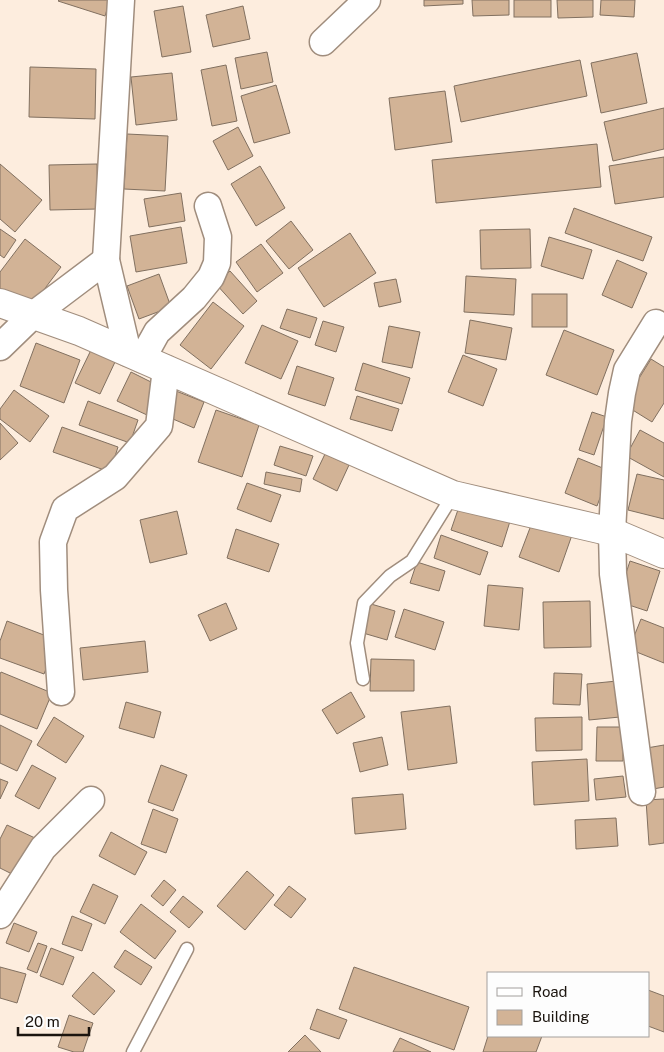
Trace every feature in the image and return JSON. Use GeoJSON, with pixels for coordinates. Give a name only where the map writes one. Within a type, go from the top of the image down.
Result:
{"type":"FeatureCollection","features":[{"type":"Feature","properties":{"kind":"street"},"geometry":{"type":"LineString","coordinates":[[62,692],[54,590],[53,542],[65,509],[114,477],[160,426],[145,360],[106,260],[122,0]]}},
{"type":"Feature","properties":{"kind":"street"},"geometry":{"type":"LineString","coordinates":[[323,42],[367,0]]}},
{"type":"Feature","properties":{"kind":"street"},"geometry":{"type":"LineString","coordinates":[[145,360],[157,332],[194,298],[211,277],[217,263],[218,237],[208,206]]}},
{"type":"Feature","properties":{"kind":"street"},"geometry":{"type":"LineString","coordinates":[[0,346],[33,315],[106,260]]}},
{"type":"Feature","properties":{"kind":"street"},"geometry":{"type":"LineString","coordinates":[[0,303],[79,331],[453,495],[612,532],[664,554]]}},
{"type":"Feature","properties":{"kind":"street"},"geometry":{"type":"LineString","coordinates":[[642,792],[613,574],[612,532],[618,422],[625,378],[627,370],[656,323]]}},
{"type":"Feature","properties":{"kind":"street"},"geometry":{"type":"LineString","coordinates":[[0,915],[43,848],[91,800]]}},
{"type":"Feature","properties":{"kind":"lane"},"geometry":{"type":"LineString","coordinates":[[363,679],[357,643],[364,603],[390,576],[412,561],[453,495]]}},
{"type":"Feature","properties":{"kind":"lane"},"geometry":{"type":"LineString","coordinates":[[133,1052],[187,949]]}},
{"type":"Feature","properties":{"kind":"building"},"geometry":{"type":"Polygon","coordinates":[[[59,0],[110,0],[105,16],[59,0]]]}},
{"type":"Feature","properties":{"kind":"building"},"geometry":{"type":"Polygon","coordinates":[[[424,0],[463,0],[463,4],[424,6],[424,0]]]}},
{"type":"Feature","properties":{"kind":"building"},"geometry":{"type":"Polygon","coordinates":[[[472,0],[509,0],[509,15],[473,16],[472,0]]]}},
{"type":"Feature","properties":{"kind":"building"},"geometry":{"type":"Polygon","coordinates":[[[514,0],[551,0],[551,17],[514,17],[514,0]]]}},
{"type":"Feature","properties":{"kind":"building"},"geometry":{"type":"Polygon","coordinates":[[[557,0],[593,0],[593,17],[558,18],[557,0]]]}},
{"type":"Feature","properties":{"kind":"building"},"geometry":{"type":"Polygon","coordinates":[[[601,0],[635,0],[634,17],[600,15],[601,0]]]}},
{"type":"Feature","properties":{"kind":"building"},"geometry":{"type":"Polygon","coordinates":[[[183,6],[191,52],[162,57],[154,11],[183,6]]]}},
{"type":"Feature","properties":{"kind":"building"},"geometry":{"type":"Polygon","coordinates":[[[243,6],[250,39],[213,47],[206,15],[243,6]]]}},
{"type":"Feature","properties":{"kind":"building"},"geometry":{"type":"Polygon","coordinates":[[[267,52],[273,82],[241,89],[235,58],[267,52]]]}},
{"type":"Feature","properties":{"kind":"building"},"geometry":{"type":"Polygon","coordinates":[[[637,53],[647,103],[601,113],[591,63],[637,53]]]}},
{"type":"Feature","properties":{"kind":"building"},"geometry":{"type":"Polygon","coordinates":[[[580,60],[587,96],[461,122],[454,86],[580,60]]]}},
{"type":"Feature","properties":{"kind":"building"},"geometry":{"type":"Polygon","coordinates":[[[226,65],[237,121],[212,126],[201,70],[226,65]]]}},
{"type":"Feature","properties":{"kind":"building"},"geometry":{"type":"Polygon","coordinates":[[[30,67],[96,69],[95,119],[29,117],[30,67]]]}},
{"type":"Feature","properties":{"kind":"building"},"geometry":{"type":"Polygon","coordinates":[[[172,73],[177,120],[136,125],[131,77],[172,73]]]}},
{"type":"Feature","properties":{"kind":"building"},"geometry":{"type":"Polygon","coordinates":[[[276,85],[290,133],[254,143],[241,96],[276,85]]]}},
{"type":"Feature","properties":{"kind":"building"},"geometry":{"type":"Polygon","coordinates":[[[445,91],[452,142],[395,150],[389,98],[445,91]]]}},
{"type":"Feature","properties":{"kind":"building"},"geometry":{"type":"Polygon","coordinates":[[[664,108],[664,149],[613,161],[604,122],[664,108]]]}},
{"type":"Feature","properties":{"kind":"building"},"geometry":{"type":"Polygon","coordinates":[[[238,127],[253,156],[228,170],[213,141],[238,127]]]}},
{"type":"Feature","properties":{"kind":"building"},"geometry":{"type":"Polygon","coordinates":[[[127,134],[168,136],[165,191],[124,189],[127,134]]]}},
{"type":"Feature","properties":{"kind":"building"},"geometry":{"type":"Polygon","coordinates":[[[597,144],[601,187],[436,203],[432,160],[597,144]]]}},
{"type":"Feature","properties":{"kind":"building"},"geometry":{"type":"Polygon","coordinates":[[[664,157],[664,197],[615,204],[609,166],[664,157]]]}},
{"type":"Feature","properties":{"kind":"building"},"geometry":{"type":"Polygon","coordinates":[[[0,164],[42,200],[15,232],[0,219],[0,164]]]}},
{"type":"Feature","properties":{"kind":"building"},"geometry":{"type":"Polygon","coordinates":[[[97,164],[98,209],[50,210],[49,165],[97,164]]]}},
{"type":"Feature","properties":{"kind":"building"},"geometry":{"type":"Polygon","coordinates":[[[260,166],[285,208],[256,226],[231,184],[260,166]]]}},
{"type":"Feature","properties":{"kind":"building"},"geometry":{"type":"Polygon","coordinates":[[[181,193],[185,221],[149,227],[144,199],[181,193]]]}},
{"type":"Feature","properties":{"kind":"building"},"geometry":{"type":"Polygon","coordinates":[[[574,208],[652,237],[643,261],[565,233],[574,208]]]}},
{"type":"Feature","properties":{"kind":"building"},"geometry":{"type":"Polygon","coordinates":[[[291,221],[313,250],[289,269],[266,241],[291,221]]]}},
{"type":"Feature","properties":{"kind":"building"},"geometry":{"type":"Polygon","coordinates":[[[181,227],[187,263],[136,272],[130,236],[181,227]]]}},
{"type":"Feature","properties":{"kind":"building"},"geometry":{"type":"Polygon","coordinates":[[[0,229],[16,240],[4,258],[0,255],[0,229]]]}},
{"type":"Feature","properties":{"kind":"building"},"geometry":{"type":"Polygon","coordinates":[[[530,229],[531,268],[481,269],[480,230],[530,229]]]}},
{"type":"Feature","properties":{"kind":"building"},"geometry":{"type":"Polygon","coordinates":[[[350,233],[376,273],[324,307],[298,268],[350,233]]]}},
{"type":"Feature","properties":{"kind":"building"},"geometry":{"type":"Polygon","coordinates":[[[549,237],[592,250],[583,279],[541,266],[549,237]]]}},
{"type":"Feature","properties":{"kind":"building"},"geometry":{"type":"Polygon","coordinates":[[[25,239],[61,267],[28,311],[0,290],[0,272],[25,239]]]}},
{"type":"Feature","properties":{"kind":"building"},"geometry":{"type":"Polygon","coordinates":[[[261,244],[283,273],[257,292],[236,262],[261,244]]]}},
{"type":"Feature","properties":{"kind":"building"},"geometry":{"type":"Polygon","coordinates":[[[617,260],[647,273],[632,308],[602,295],[617,260]]]}},
{"type":"Feature","properties":{"kind":"building"},"geometry":{"type":"Polygon","coordinates":[[[230,271],[257,301],[243,314],[216,284],[230,271]]]}},
{"type":"Feature","properties":{"kind":"building"},"geometry":{"type":"Polygon","coordinates":[[[159,274],[171,307],[139,319],[127,286],[159,274]]]}},
{"type":"Feature","properties":{"kind":"building"},"geometry":{"type":"Polygon","coordinates":[[[466,276],[516,279],[514,315],[464,312],[466,276]]]}},
{"type":"Feature","properties":{"kind":"building"},"geometry":{"type":"Polygon","coordinates":[[[396,279],[401,302],[379,307],[374,283],[396,279]]]}},
{"type":"Feature","properties":{"kind":"building"},"geometry":{"type":"Polygon","coordinates":[[[532,294],[567,294],[567,327],[532,327],[532,294]]]}},
{"type":"Feature","properties":{"kind":"building"},"geometry":{"type":"Polygon","coordinates":[[[213,302],[244,326],[211,369],[180,345],[213,302]]]}},
{"type":"Feature","properties":{"kind":"building"},"geometry":{"type":"Polygon","coordinates":[[[287,309],[317,318],[310,338],[280,328],[287,309]]]}},
{"type":"Feature","properties":{"kind":"building"},"geometry":{"type":"Polygon","coordinates":[[[470,320],[512,328],[506,360],[465,353],[470,320]]]}},
{"type":"Feature","properties":{"kind":"building"},"geometry":{"type":"Polygon","coordinates":[[[323,321],[344,327],[336,352],[315,345],[323,321]]]}},
{"type":"Feature","properties":{"kind":"building"},"geometry":{"type":"Polygon","coordinates":[[[262,325],[298,341],[281,379],[245,363],[262,325]]]}},
{"type":"Feature","properties":{"kind":"building"},"geometry":{"type":"Polygon","coordinates":[[[389,326],[420,332],[412,368],[382,362],[389,326]]]}},
{"type":"Feature","properties":{"kind":"building"},"geometry":{"type":"Polygon","coordinates":[[[564,330],[614,350],[597,395],[546,375],[564,330]]]}},
{"type":"Feature","properties":{"kind":"building"},"geometry":{"type":"Polygon","coordinates":[[[36,343],[80,360],[64,403],[20,386],[36,343]]]}},
{"type":"Feature","properties":{"kind":"building"},"geometry":{"type":"Polygon","coordinates":[[[91,350],[115,362],[100,394],[75,383],[91,350]]]}},
{"type":"Feature","properties":{"kind":"building"},"geometry":{"type":"Polygon","coordinates":[[[463,355],[497,369],[483,406],[448,392],[463,355]]]}},
{"type":"Feature","properties":{"kind":"building"},"geometry":{"type":"Polygon","coordinates":[[[651,359],[664,367],[664,403],[652,422],[623,404],[651,359]]]}},
{"type":"Feature","properties":{"kind":"building"},"geometry":{"type":"Polygon","coordinates":[[[363,363],[410,378],[402,404],[355,390],[363,363]]]}},
{"type":"Feature","properties":{"kind":"building"},"geometry":{"type":"Polygon","coordinates":[[[297,366],[334,378],[325,406],[288,394],[297,366]]]}},
{"type":"Feature","properties":{"kind":"building"},"geometry":{"type":"Polygon","coordinates":[[[131,372],[161,387],[147,415],[117,401],[131,372]]]}},
{"type":"Feature","properties":{"kind":"building"},"geometry":{"type":"Polygon","coordinates":[[[14,390],[49,416],[30,442],[0,419],[0,409],[14,390]]]}},
{"type":"Feature","properties":{"kind":"building"},"geometry":{"type":"Polygon","coordinates":[[[176,391],[204,402],[194,428],[166,416],[176,391]]]}},
{"type":"Feature","properties":{"kind":"building"},"geometry":{"type":"Polygon","coordinates":[[[357,396],[399,409],[392,431],[350,419],[357,396]]]}},
{"type":"Feature","properties":{"kind":"building"},"geometry":{"type":"Polygon","coordinates":[[[88,401],[138,420],[130,443],[79,425],[88,401]]]}},
{"type":"Feature","properties":{"kind":"building"},"geometry":{"type":"Polygon","coordinates":[[[216,410],[259,425],[242,477],[198,462],[216,410]]]}},
{"type":"Feature","properties":{"kind":"building"},"geometry":{"type":"Polygon","coordinates":[[[592,412],[607,417],[594,455],[579,450],[592,412]]]}},
{"type":"Feature","properties":{"kind":"building"},"geometry":{"type":"Polygon","coordinates":[[[0,423],[18,443],[0,460],[0,423]]]}},
{"type":"Feature","properties":{"kind":"building"},"geometry":{"type":"Polygon","coordinates":[[[62,427],[118,447],[110,472],[53,452],[62,427]]]}},
{"type":"Feature","properties":{"kind":"building"},"geometry":{"type":"Polygon","coordinates":[[[640,430],[664,443],[664,477],[626,456],[640,430]]]}},
{"type":"Feature","properties":{"kind":"building"},"geometry":{"type":"Polygon","coordinates":[[[280,446],[313,456],[306,476],[274,465],[280,446]]]}},
{"type":"Feature","properties":{"kind":"building"},"geometry":{"type":"Polygon","coordinates":[[[325,454],[349,465],[337,491],[313,479],[325,454]]]}},
{"type":"Feature","properties":{"kind":"building"},"geometry":{"type":"Polygon","coordinates":[[[578,458],[610,471],[597,506],[565,493],[578,458]]]}},
{"type":"Feature","properties":{"kind":"building"},"geometry":{"type":"Polygon","coordinates":[[[266,472],[302,479],[300,492],[264,484],[266,472]]]}},
{"type":"Feature","properties":{"kind":"building"},"geometry":{"type":"Polygon","coordinates":[[[637,474],[664,480],[664,519],[628,510],[637,474]]]}},
{"type":"Feature","properties":{"kind":"building"},"geometry":{"type":"Polygon","coordinates":[[[247,483],[281,495],[271,522],[237,509],[247,483]]]}},
{"type":"Feature","properties":{"kind":"building"},"geometry":{"type":"Polygon","coordinates":[[[461,501],[511,518],[502,547],[451,530],[461,501]]]}},
{"type":"Feature","properties":{"kind":"building"},"geometry":{"type":"Polygon","coordinates":[[[177,511],[187,554],[150,563],[140,520],[177,511]]]}},
{"type":"Feature","properties":{"kind":"building"},"geometry":{"type":"Polygon","coordinates":[[[533,520],[572,535],[559,572],[519,557],[533,520]]]}},
{"type":"Feature","properties":{"kind":"building"},"geometry":{"type":"Polygon","coordinates":[[[236,529],[279,544],[269,572],[227,558],[236,529]]]}},
{"type":"Feature","properties":{"kind":"building"},"geometry":{"type":"Polygon","coordinates":[[[441,535],[488,552],[480,575],[434,558],[441,535]]]}},
{"type":"Feature","properties":{"kind":"building"},"geometry":{"type":"Polygon","coordinates":[[[630,561],[660,571],[647,611],[617,601],[630,561]]]}},
{"type":"Feature","properties":{"kind":"building"},"geometry":{"type":"Polygon","coordinates":[[[417,562],[445,571],[439,591],[410,583],[417,562]]]}},
{"type":"Feature","properties":{"kind":"building"},"geometry":{"type":"Polygon","coordinates":[[[488,585],[523,588],[519,630],[484,626],[488,585]]]}},
{"type":"Feature","properties":{"kind":"building"},"geometry":{"type":"Polygon","coordinates":[[[590,601],[591,647],[544,648],[543,602],[590,601]]]}},
{"type":"Feature","properties":{"kind":"building"},"geometry":{"type":"Polygon","coordinates":[[[226,603],[237,629],[210,641],[198,615],[226,603]]]}},
{"type":"Feature","properties":{"kind":"building"},"geometry":{"type":"Polygon","coordinates":[[[371,604],[395,611],[387,640],[363,633],[371,604]]]}},
{"type":"Feature","properties":{"kind":"building"},"geometry":{"type":"Polygon","coordinates":[[[404,609],[444,622],[435,650],[395,637],[404,609]]]}},
{"type":"Feature","properties":{"kind":"building"},"geometry":{"type":"Polygon","coordinates":[[[641,619],[664,628],[664,663],[629,649],[641,619]]]}},
{"type":"Feature","properties":{"kind":"building"},"geometry":{"type":"Polygon","coordinates":[[[7,621],[57,640],[44,674],[0,658],[0,641],[7,621]]]}},
{"type":"Feature","properties":{"kind":"building"},"geometry":{"type":"Polygon","coordinates":[[[145,641],[148,672],[83,680],[80,648],[145,641]]]}},
{"type":"Feature","properties":{"kind":"building"},"geometry":{"type":"Polygon","coordinates":[[[371,659],[414,660],[414,691],[370,691],[371,659]]]}},
{"type":"Feature","properties":{"kind":"building"},"geometry":{"type":"Polygon","coordinates":[[[1,672],[52,693],[37,729],[0,714],[1,672]]]}},
{"type":"Feature","properties":{"kind":"building"},"geometry":{"type":"Polygon","coordinates":[[[554,673],[582,674],[580,705],[553,704],[554,673]]]}},
{"type":"Feature","properties":{"kind":"building"},"geometry":{"type":"Polygon","coordinates":[[[617,681],[620,717],[589,720],[587,684],[617,681]]]}},
{"type":"Feature","properties":{"kind":"building"},"geometry":{"type":"Polygon","coordinates":[[[351,692],[365,717],[337,734],[322,710],[351,692]]]}},
{"type":"Feature","properties":{"kind":"building"},"geometry":{"type":"Polygon","coordinates":[[[126,702],[161,712],[154,738],[119,728],[126,702]]]}},
{"type":"Feature","properties":{"kind":"building"},"geometry":{"type":"Polygon","coordinates":[[[450,706],[457,763],[408,770],[401,712],[450,706]]]}},
{"type":"Feature","properties":{"kind":"building"},"geometry":{"type":"Polygon","coordinates":[[[54,717],[84,736],[66,763],[37,745],[54,717]]]}},
{"type":"Feature","properties":{"kind":"building"},"geometry":{"type":"Polygon","coordinates":[[[582,717],[582,750],[536,751],[535,718],[582,717]]]}},
{"type":"Feature","properties":{"kind":"building"},"geometry":{"type":"Polygon","coordinates":[[[0,725],[32,741],[17,771],[0,763],[0,725]]]}},
{"type":"Feature","properties":{"kind":"building"},"geometry":{"type":"Polygon","coordinates":[[[597,727],[623,727],[623,761],[596,761],[597,727]]]}},
{"type":"Feature","properties":{"kind":"building"},"geometry":{"type":"Polygon","coordinates":[[[382,737],[388,765],[360,772],[353,743],[382,737]]]}},
{"type":"Feature","properties":{"kind":"building"},"geometry":{"type":"Polygon","coordinates":[[[664,745],[664,787],[648,790],[641,749],[664,745]]]}},
{"type":"Feature","properties":{"kind":"building"},"geometry":{"type":"Polygon","coordinates":[[[587,759],[589,801],[534,805],[532,762],[587,759]]]}},
{"type":"Feature","properties":{"kind":"building"},"geometry":{"type":"Polygon","coordinates":[[[32,765],[56,778],[39,809],[15,796],[32,765]]]}},
{"type":"Feature","properties":{"kind":"building"},"geometry":{"type":"Polygon","coordinates":[[[161,765],[187,775],[173,811],[148,802],[161,765]]]}},
{"type":"Feature","properties":{"kind":"building"},"geometry":{"type":"Polygon","coordinates":[[[623,776],[626,797],[596,800],[594,779],[623,776]]]}},
{"type":"Feature","properties":{"kind":"building"},"geometry":{"type":"Polygon","coordinates":[[[0,779],[8,782],[0,799],[0,779]]]}},
{"type":"Feature","properties":{"kind":"building"},"geometry":{"type":"Polygon","coordinates":[[[403,794],[406,829],[355,834],[352,798],[403,794]]]}},
{"type":"Feature","properties":{"kind":"building"},"geometry":{"type":"Polygon","coordinates":[[[664,799],[664,843],[649,845],[646,800],[664,799]]]}},
{"type":"Feature","properties":{"kind":"building"},"geometry":{"type":"Polygon","coordinates":[[[153,809],[178,819],[166,853],[141,844],[153,809]]]}},
{"type":"Feature","properties":{"kind":"building"},"geometry":{"type":"Polygon","coordinates":[[[616,818],[618,846],[576,849],[575,820],[616,818]]]}},
{"type":"Feature","properties":{"kind":"building"},"geometry":{"type":"Polygon","coordinates":[[[7,825],[35,838],[16,876],[0,868],[0,839],[7,825]]]}},
{"type":"Feature","properties":{"kind":"building"},"geometry":{"type":"Polygon","coordinates":[[[111,832],[147,852],[135,875],[99,856],[111,832]]]}},
{"type":"Feature","properties":{"kind":"building"},"geometry":{"type":"Polygon","coordinates":[[[247,871],[274,895],[245,930],[217,906],[247,871]]]}},
{"type":"Feature","properties":{"kind":"building"},"geometry":{"type":"Polygon","coordinates":[[[164,880],[176,890],[163,906],[151,896],[164,880]]]}},
{"type":"Feature","properties":{"kind":"building"},"geometry":{"type":"Polygon","coordinates":[[[93,884],[118,896],[105,924],[80,912],[93,884]]]}},
{"type":"Feature","properties":{"kind":"building"},"geometry":{"type":"Polygon","coordinates":[[[289,886],[306,899],[291,918],[274,905],[289,886]]]}},
{"type":"Feature","properties":{"kind":"building"},"geometry":{"type":"Polygon","coordinates":[[[183,896],[203,912],[189,928],[170,912],[183,896]]]}},
{"type":"Feature","properties":{"kind":"building"},"geometry":{"type":"Polygon","coordinates":[[[141,904],[176,931],[155,959],[120,932],[141,904]]]}},
{"type":"Feature","properties":{"kind":"building"},"geometry":{"type":"Polygon","coordinates":[[[72,916],[92,924],[82,951],[62,944],[72,916]]]}},
{"type":"Feature","properties":{"kind":"building"},"geometry":{"type":"Polygon","coordinates":[[[14,923],[37,932],[29,952],[6,943],[14,923]]]}},
{"type":"Feature","properties":{"kind":"building"},"geometry":{"type":"Polygon","coordinates":[[[38,943],[47,946],[37,973],[27,969],[38,943]]]}},
{"type":"Feature","properties":{"kind":"building"},"geometry":{"type":"Polygon","coordinates":[[[51,948],[74,957],[63,985],[40,976],[51,948]]]}},
{"type":"Feature","properties":{"kind":"building"},"geometry":{"type":"Polygon","coordinates":[[[125,950],[152,967],[141,985],[114,967],[125,950]]]}},
{"type":"Feature","properties":{"kind":"building"},"geometry":{"type":"Polygon","coordinates":[[[0,967],[26,974],[17,1003],[0,998],[0,967]]]}},
{"type":"Feature","properties":{"kind":"building"},"geometry":{"type":"Polygon","coordinates":[[[354,967],[469,1007],[454,1050],[339,1009],[354,967]]]}},
{"type":"Feature","properties":{"kind":"building"},"geometry":{"type":"Polygon","coordinates":[[[93,972],[115,991],[94,1015],[72,996],[93,972]]]}},
{"type":"Feature","properties":{"kind":"building"},"geometry":{"type":"Polygon","coordinates":[[[649,990],[664,996],[664,1032],[649,1026],[649,990]]]}},
{"type":"Feature","properties":{"kind":"building"},"geometry":{"type":"Polygon","coordinates":[[[317,1009],[347,1020],[339,1039],[310,1029],[317,1009]]]}},
{"type":"Feature","properties":{"kind":"building"},"geometry":{"type":"Polygon","coordinates":[[[69,1015],[93,1023],[83,1052],[74,1052],[58,1047],[69,1015]]]}},
{"type":"Feature","properties":{"kind":"building"},"geometry":{"type":"Polygon","coordinates":[[[305,1035],[321,1052],[288,1052],[305,1035]]]}},
{"type":"Feature","properties":{"kind":"building"},"geometry":{"type":"Polygon","coordinates":[[[488,1037],[542,1037],[536,1052],[483,1052],[488,1037]]]}},
{"type":"Feature","properties":{"kind":"building"},"geometry":{"type":"Polygon","coordinates":[[[400,1038],[431,1052],[393,1052],[400,1038]]]}}]}
